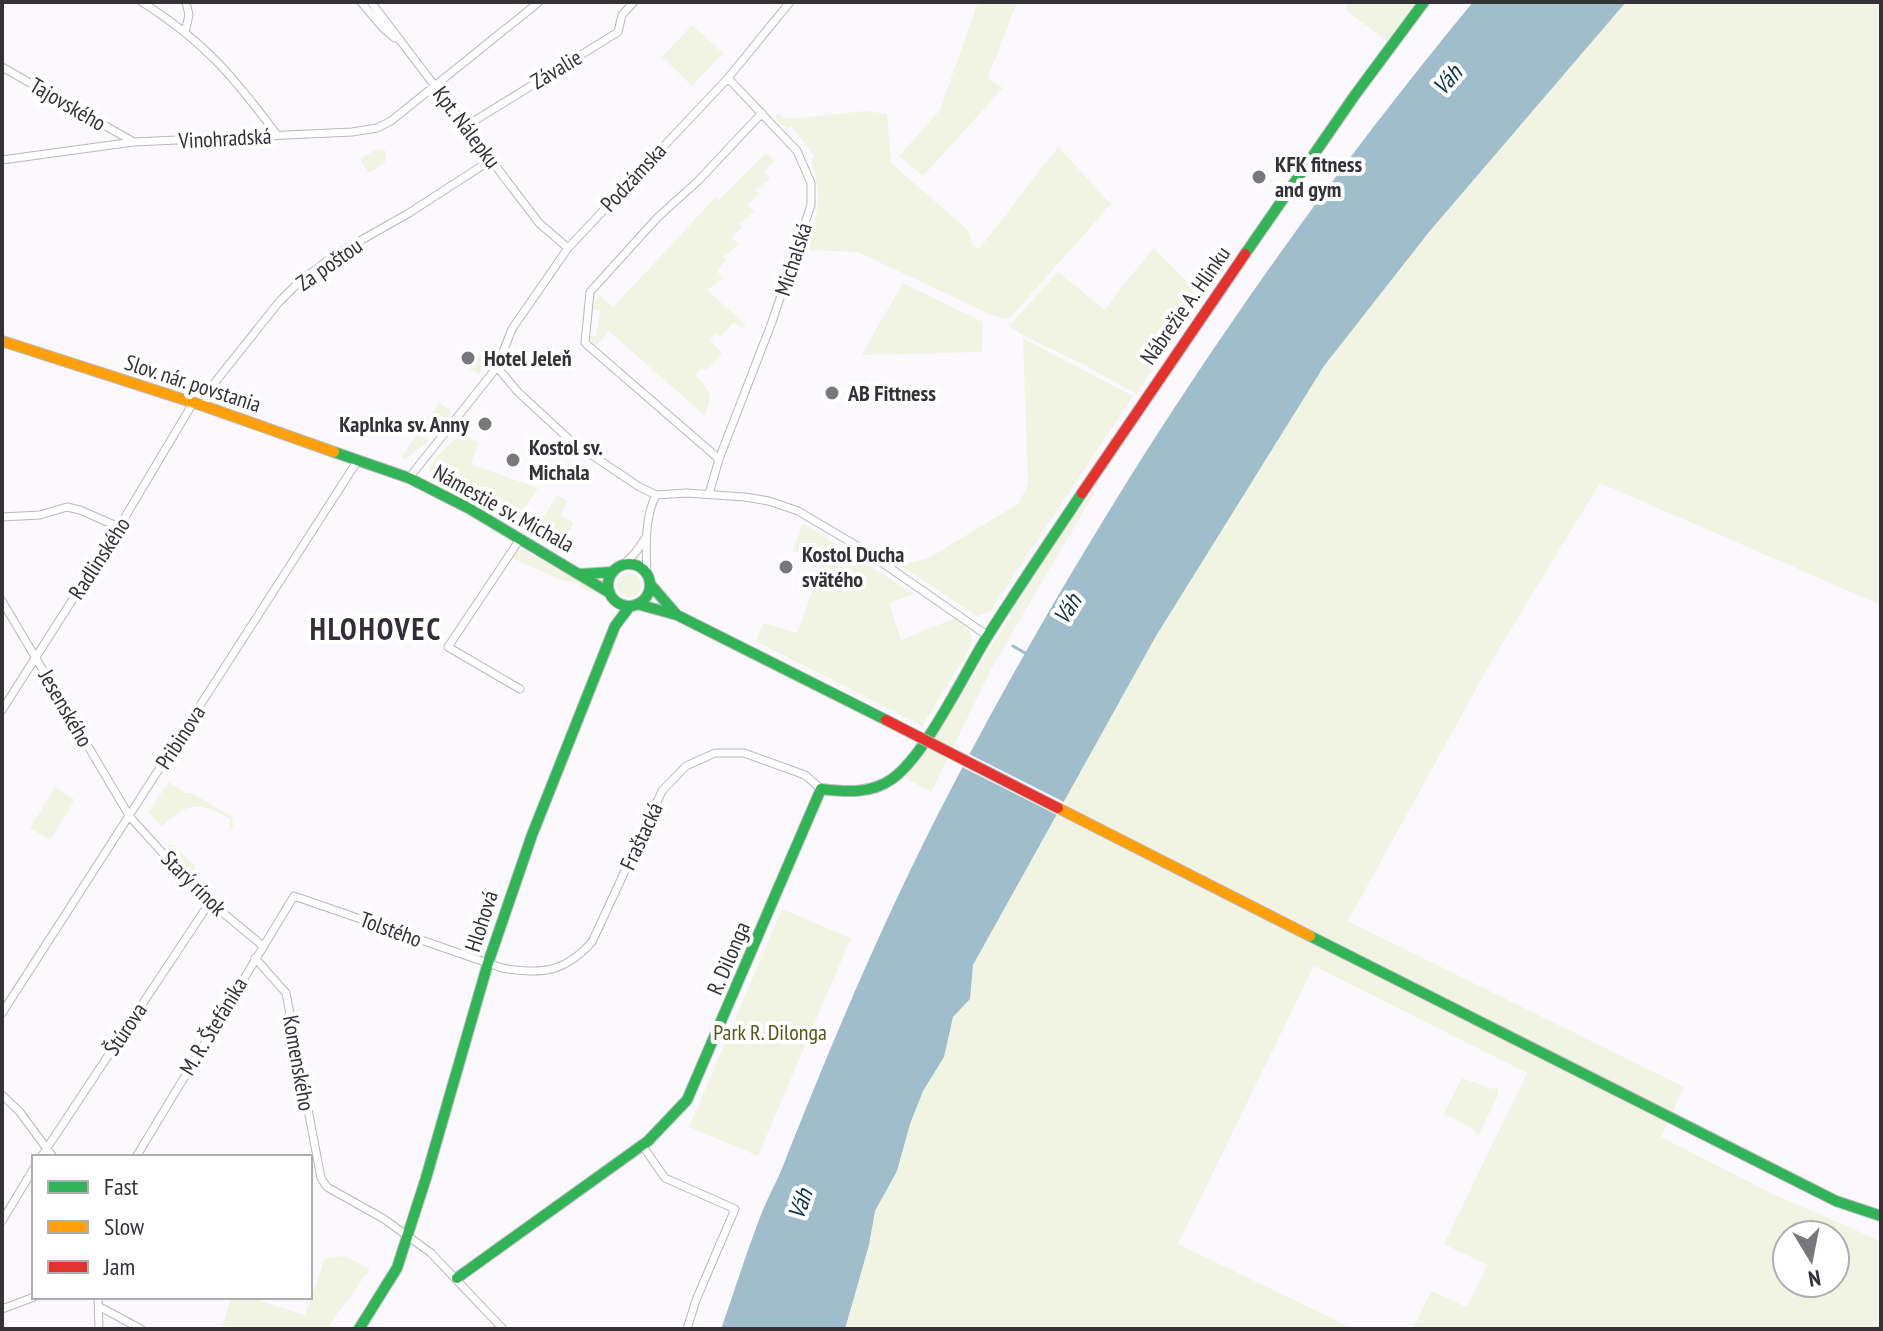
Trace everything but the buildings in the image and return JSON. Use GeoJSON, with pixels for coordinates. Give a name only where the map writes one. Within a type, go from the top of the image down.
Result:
{"type":"FeatureCollection","features":[{"type":"Feature","properties":{"kind":"main road","name":"Nábrežie A. Hlinku"},"geometry":{"type":"LineString","coordinates":[[821,789],[851,794],[878,789],[901,775],[939,721],[988,636],[1136,411],[1355,95],[1424,2]]}},
{"type":"Feature","properties":{"kind":"main road","name":"Slov. nár. povstania"},"geometry":{"type":"LineString","coordinates":[[2,341],[371,464]]}},
{"type":"Feature","properties":{"kind":"main road","name":"Námestie sv. Michala"},"geometry":{"type":"LineString","coordinates":[[371,464],[409,478],[520,539],[579,573],[612,597]]}},
{"type":"Feature","properties":{"kind":"main road"},"geometry":{"type":"LineString","coordinates":[[677,615],[639,567],[618,569],[608,582],[612,597],[677,615],[1732,1150],[1836,1201],[1881,1219]]}},
{"type":"Feature","properties":{"kind":"main road","name":"Námestie sv. Michala"},"geometry":{"type":"LineString","coordinates":[[579,573],[618,569]]}},
{"type":"Feature","properties":{"kind":"main road"},"geometry":{"type":"LineString","coordinates":[[634,605],[647,595],[648,580]]}},
{"type":"Feature","properties":{"kind":"main road","name":"Hlohová"},"geometry":{"type":"LineString","coordinates":[[612,597],[615,626]]}},
{"type":"Feature","properties":{"kind":"main road","name":"Hlohová"},"geometry":{"type":"LineString","coordinates":[[359,1329],[394,1275],[488,963],[532,835],[615,626],[634,605]]}},
{"type":"Feature","properties":{"kind":"main road","name":"R. Dilonga"},"geometry":{"type":"LineString","coordinates":[[457,1278],[642,1145],[687,1100],[821,789]]}},
{"type":"Feature","properties":{"kind":"street"},"geometry":{"type":"LineString","coordinates":[[142,2],[185,32],[234,77],[277,135]]}},
{"type":"Feature","properties":{"kind":"street"},"geometry":{"type":"LineString","coordinates":[[185,32],[189,15],[186,2]]}},
{"type":"Feature","properties":{"kind":"street"},"geometry":{"type":"LineString","coordinates":[[361,2],[383,28],[403,45]]}},
{"type":"Feature","properties":{"kind":"street","name":"Kpt. Nálepku"},"geometry":{"type":"LineString","coordinates":[[371,2],[539,223],[568,248]]}},
{"type":"Feature","properties":{"kind":"street","name":"Vinohradská"},"geometry":{"type":"LineString","coordinates":[[2,160],[133,142],[352,132],[377,128],[391,121],[539,2]]}},
{"type":"Feature","properties":{"kind":"street","name":"Závalie"},"geometry":{"type":"LineString","coordinates":[[466,126],[618,32],[622,15],[634,2]]}},
{"type":"Feature","properties":{"kind":"street","name":"Podzámska"},"geometry":{"type":"LineString","coordinates":[[497,367],[512,329],[533,294],[568,248],[728,78],[790,2]]}},
{"type":"Feature","properties":{"kind":"street","name":"Tajovského"},"geometry":{"type":"LineString","coordinates":[[2,67],[133,142]]}},
{"type":"Feature","properties":{"kind":"street","name":"Michalská"},"geometry":{"type":"LineString","coordinates":[[709,494],[719,459],[772,322],[812,195],[805,164],[797,151],[728,78]]}},
{"type":"Feature","properties":{"kind":"street","name":"Podzámska"},"geometry":{"type":"LineString","coordinates":[[719,459],[585,343],[590,292],[658,217],[698,181],[762,113]]}},
{"type":"Feature","properties":{"kind":"street","name":"Za poštou"},"geometry":{"type":"LineString","coordinates":[[198,405],[279,302],[299,282],[335,255],[409,213],[491,160]]}},
{"type":"Feature","properties":{"kind":"street"},"geometry":{"type":"LineString","coordinates":[[497,367],[518,392],[571,441],[638,486],[656,495],[709,494],[769,501],[812,518],[988,636]]}},
{"type":"Feature","properties":{"kind":"street","name":"Námestie sv. Michala"},"geometry":{"type":"LineString","coordinates":[[409,478],[497,367]]}},
{"type":"Feature","properties":{"kind":"street","name":"Radlinského"},"geometry":{"type":"LineString","coordinates":[[2,710],[198,405]]}},
{"type":"Feature","properties":{"kind":"street","name":"Pribinova"},"geometry":{"type":"LineString","coordinates":[[2,1013],[358,460]]}},
{"type":"Feature","properties":{"kind":"street"},"geometry":{"type":"LineString","coordinates":[[648,580],[647,535],[651,504],[656,495]]}},
{"type":"Feature","properties":{"kind":"street"},"geometry":{"type":"LineString","coordinates":[[2,517],[40,515],[67,507],[119,527]]}},
{"type":"Feature","properties":{"kind":"street"},"geometry":{"type":"LineString","coordinates":[[618,569],[636,552],[647,535]]}},
{"type":"Feature","properties":{"kind":"street"},"geometry":{"type":"LineString","coordinates":[[520,539],[448,647],[520,689]]}},
{"type":"Feature","properties":{"kind":"street","name":"Jesenského"},"geometry":{"type":"LineString","coordinates":[[2,601],[130,817]]}},
{"type":"Feature","properties":{"kind":"street","name":"Fraštacká"},"geometry":{"type":"LineString","coordinates":[[488,963],[533,971],[565,966],[579,957],[592,942],[662,791],[678,772],[696,760],[724,752],[754,755],[805,775],[821,789]]}},
{"type":"Feature","properties":{"kind":"street","name":"Starý rínok"},"geometry":{"type":"LineString","coordinates":[[130,817],[210,902],[263,946]]}},
{"type":"Feature","properties":{"kind":"street","name":"Tolstého"},"geometry":{"type":"LineString","coordinates":[[294,896],[488,963]]}},
{"type":"Feature","properties":{"kind":"street","name":"M. R. Štefánika"},"geometry":{"type":"LineString","coordinates":[[137,1155],[294,896]]}},
{"type":"Feature","properties":{"kind":"street","name":"Štúrova"},"geometry":{"type":"LineString","coordinates":[[42,1155],[210,902]]}},
{"type":"Feature","properties":{"kind":"street","name":"Komenského"},"geometry":{"type":"LineString","coordinates":[[255,958],[286,993],[321,1178],[327,1187],[384,1219],[407,1236]]}},
{"type":"Feature","properties":{"kind":"street"},"geometry":{"type":"LineString","coordinates":[[2,1095],[19,1111],[52,1155]]}},
{"type":"Feature","properties":{"kind":"street"},"geometry":{"type":"LineString","coordinates":[[642,1145],[665,1178],[735,1209],[696,1300],[687,1329]]}},
{"type":"Feature","properties":{"kind":"street"},"geometry":{"type":"LineString","coordinates":[[2,1221],[32,1171]]}},
{"type":"Feature","properties":{"kind":"street"},"geometry":{"type":"LineString","coordinates":[[407,1236],[431,1253],[457,1278],[503,1329]]}},
{"type":"Feature","properties":{"kind":"street"},"geometry":{"type":"LineString","coordinates":[[2,1309],[32,1298]]}},
{"type":"Feature","properties":{"kind":"street"},"geometry":{"type":"LineString","coordinates":[[98,1299],[99,1329]]}},
{"type":"Feature","properties":{"kind":"street"},"geometry":{"type":"LineString","coordinates":[[100,1307],[141,1329]]}},
{"type":"Feature","properties":{"kind":"green space"},"geometry":{"type":"Polygon","coordinates":[[[978,2],[1017,2],[988,78],[1003,88],[923,176],[899,156],[940,110],[978,2]]]}},
{"type":"Feature","properties":{"kind":"green space"},"geometry":{"type":"Polygon","coordinates":[[[1345,2],[1416,2],[1387,41],[1348,12],[1345,2]]]}},
{"type":"Feature","properties":{"kind":"green space"},"geometry":{"type":"Polygon","coordinates":[[[1626,2],[1881,2],[1881,605],[1600,483],[1490,664],[1348,921],[1684,1087],[1661,1137],[1779,1197],[1830,1219],[1771,1219],[1771,1299],[1851,1299],[1851,1228],[1881,1241],[1881,1329],[1413,1329],[1431,1291],[1467,1307],[1487,1265],[1444,1244],[1527,1073],[1314,966],[1178,1244],[1354,1329],[845,1329],[869,1245],[875,1211],[897,1171],[923,1091],[944,1057],[953,1017],[970,999],[973,965],[1156,636],[1324,366],[1429,232],[1626,2]]]}},
{"type":"Feature","properties":{"kind":"green space"},"geometry":{"type":"Polygon","coordinates":[[[692,25],[723,53],[692,86],[662,57],[692,25]]]}},
{"type":"Feature","properties":{"kind":"green space"},"geometry":{"type":"Polygon","coordinates":[[[866,111],[887,114],[891,163],[968,230],[973,245],[979,249],[1058,147],[1111,204],[1011,317],[1004,319],[858,252],[804,250],[817,206],[817,186],[811,161],[814,156],[791,126],[787,129],[775,118],[778,113],[787,119],[866,111]]]}},
{"type":"Feature","properties":{"kind":"green space"},"geometry":{"type":"Polygon","coordinates":[[[377,149],[386,151],[385,163],[368,173],[360,159],[377,149]]]}},
{"type":"Feature","properties":{"kind":"green space"},"geometry":{"type":"Polygon","coordinates":[[[766,153],[774,161],[765,172],[771,178],[755,190],[759,194],[748,205],[755,211],[739,224],[742,227],[732,238],[739,245],[723,257],[726,261],[717,271],[723,278],[707,290],[746,325],[742,329],[734,322],[720,337],[716,334],[710,341],[723,353],[705,371],[701,368],[695,375],[709,393],[705,416],[609,331],[596,346],[589,340],[589,336],[596,336],[600,311],[593,309],[598,294],[613,307],[716,197],[719,200],[766,153]]]}},
{"type":"Feature","properties":{"kind":"green space"},"geometry":{"type":"Polygon","coordinates":[[[1154,248],[1202,298],[1136,394],[1009,326],[1058,272],[1105,310],[1154,248]]]}},
{"type":"Feature","properties":{"kind":"green space"},"geometry":{"type":"Polygon","coordinates":[[[903,283],[983,322],[982,352],[861,355],[903,283]]]}},
{"type":"Feature","properties":{"kind":"green space"},"geometry":{"type":"Polygon","coordinates":[[[1023,338],[1133,396],[990,612],[977,616],[900,565],[929,558],[1019,503],[1028,484],[1023,338]]]}},
{"type":"Feature","properties":{"kind":"green space"},"geometry":{"type":"Polygon","coordinates":[[[485,349],[491,353],[479,375],[469,368],[485,349]]]}},
{"type":"Feature","properties":{"kind":"green space"},"geometry":{"type":"Polygon","coordinates":[[[440,403],[452,412],[435,432],[423,425],[440,403]]]}},
{"type":"Feature","properties":{"kind":"green space"},"geometry":{"type":"Polygon","coordinates":[[[418,433],[428,441],[405,460],[401,458],[418,433]]]}},
{"type":"Feature","properties":{"kind":"green space"},"geometry":{"type":"Polygon","coordinates":[[[461,434],[479,442],[471,464],[538,488],[518,519],[513,520],[431,478],[429,468],[461,434]]]}},
{"type":"Feature","properties":{"kind":"green space"},"geometry":{"type":"Polygon","coordinates":[[[1093,491],[994,664],[931,792],[905,778],[942,727],[1063,529],[1093,491]]]}},
{"type":"Feature","properties":{"kind":"green space"},"geometry":{"type":"Polygon","coordinates":[[[557,495],[567,501],[561,516],[573,522],[563,551],[534,533],[557,495]]]}},
{"type":"Feature","properties":{"kind":"green space"},"geometry":{"type":"Polygon","coordinates":[[[803,523],[914,594],[889,603],[901,640],[955,618],[970,633],[972,641],[968,652],[922,726],[756,641],[763,623],[797,633],[824,559],[793,551],[803,523]]]}},
{"type":"Feature","properties":{"kind":"green space"},"geometry":{"type":"Polygon","coordinates":[[[524,550],[593,588],[591,593],[576,583],[561,580],[512,558],[518,551],[524,550]]]}},
{"type":"Feature","properties":{"kind":"green space"},"geometry":{"type":"Polygon","coordinates":[[[629,573],[640,580],[641,585],[634,596],[629,597],[618,590],[617,585],[624,574],[629,573]]]}},
{"type":"Feature","properties":{"kind":"green space"},"geometry":{"type":"Polygon","coordinates":[[[169,782],[232,817],[234,830],[229,826],[230,819],[202,807],[179,812],[162,827],[148,812],[169,782]]]}},
{"type":"Feature","properties":{"kind":"green space"},"geometry":{"type":"Polygon","coordinates":[[[55,787],[75,800],[50,840],[30,828],[55,787]]]}},
{"type":"Feature","properties":{"kind":"green space"},"geometry":{"type":"Polygon","coordinates":[[[170,843],[194,864],[198,883],[167,849],[170,843]]]}},
{"type":"Feature","properties":{"kind":"green space","name":"Park R. Dilonga"},"geometry":{"type":"Polygon","coordinates":[[[782,909],[851,938],[758,1156],[689,1127],[782,909]]]}},
{"type":"Feature","properties":{"kind":"green space"},"geometry":{"type":"Polygon","coordinates":[[[1462,1078],[1498,1088],[1498,1095],[1478,1136],[1474,1129],[1444,1114],[1462,1078]]]}},
{"type":"Feature","properties":{"kind":"green space"},"geometry":{"type":"Polygon","coordinates":[[[345,1256],[370,1269],[327,1329],[222,1329],[230,1299],[254,1299],[305,1315],[325,1258],[345,1256]]]}},
{"type":"Feature","properties":{"kind":"water","name":"Váh"},"geometry":{"type":"Polygon","coordinates":[[[1473,2],[1626,2],[1429,232],[1324,366],[1156,636],[973,965],[970,999],[953,1017],[944,1057],[923,1091],[897,1171],[875,1211],[869,1245],[845,1329],[721,1329],[761,1214],[854,993],[936,818],[993,710],[1117,499],[1251,294],[1322,195],[1473,2]]]}},
{"type":"Feature","properties":{"kind":"pier"},"geometry":{"type":"Polygon","coordinates":[[[967,753],[1066,803],[1059,816],[960,766],[967,753]]]}},
{"type":"Feature","properties":{"kind":"waterway"},"geometry":{"type":"LineString","coordinates":[[1013,646],[1027,654]]}},
{"type":"Feature","properties":{"kind":"traffic: fast"},"geometry":{"type":"LineString","coordinates":[[1245,254],[1424,2]]}},
{"type":"Feature","properties":{"kind":"traffic: fast"},"geometry":{"type":"LineString","coordinates":[[334,452],[409,478],[470,509],[610,593]]}},
{"type":"Feature","properties":{"kind":"traffic: fast"},"geometry":{"type":"LineString","coordinates":[[457,1278],[648,1141],[687,1100],[821,789],[867,790],[884,784],[905,768],[930,734],[987,637],[1082,493]]}},
{"type":"Feature","properties":{"kind":"traffic: fast"},"geometry":{"type":"LineString","coordinates":[[629,564],[644,570],[650,585],[644,600],[629,606],[614,600],[608,585],[614,570],[629,564]]}},
{"type":"Feature","properties":{"kind":"traffic: fast"},"geometry":{"type":"LineString","coordinates":[[581,574],[613,572]]}},
{"type":"Feature","properties":{"kind":"traffic: fast"},"geometry":{"type":"LineString","coordinates":[[650,584],[676,614]]}},
{"type":"Feature","properties":{"kind":"traffic: fast"},"geometry":{"type":"LineString","coordinates":[[637,604],[677,615],[886,720]]}},
{"type":"Feature","properties":{"kind":"traffic: fast"},"geometry":{"type":"LineString","coordinates":[[359,1329],[397,1268],[488,963],[532,835],[615,626],[630,606]]}},
{"type":"Feature","properties":{"kind":"traffic: fast"},"geometry":{"type":"LineString","coordinates":[[1310,936],[1836,1201],[1881,1216]]}},
{"type":"Feature","properties":{"kind":"traffic: slow"},"geometry":{"type":"LineString","coordinates":[[2,341],[204,406],[334,452]]}},
{"type":"Feature","properties":{"kind":"traffic: slow"},"geometry":{"type":"LineString","coordinates":[[1058,808],[1310,936]]}},
{"type":"Feature","properties":{"kind":"traffic: jam"},"geometry":{"type":"LineString","coordinates":[[1082,493],[1245,254]]}},
{"type":"Feature","properties":{"kind":"traffic: jam"},"geometry":{"type":"LineString","coordinates":[[886,720],[1058,808]]}},
{"type":"Feature","properties":{"kind":"place","name":"KFK fitness and gym"},"geometry":{"type":"Point","coordinates":[1259,177]}},
{"type":"Feature","properties":{"kind":"place","name":"Hotel Jeleň"},"geometry":{"type":"Point","coordinates":[468,358]}},
{"type":"Feature","properties":{"kind":"place","name":"AB Fittness"},"geometry":{"type":"Point","coordinates":[832,393]}},
{"type":"Feature","properties":{"kind":"place","name":"Kaplnka sv. Anny"},"geometry":{"type":"Point","coordinates":[485,424]}},
{"type":"Feature","properties":{"kind":"place","name":"Kostol sv. Michala"},"geometry":{"type":"Point","coordinates":[513,460]}},
{"type":"Feature","properties":{"kind":"place","name":"Kostol Ducha svätého"},"geometry":{"type":"Point","coordinates":[786,567]}},
{"type":"Feature","properties":{"kind":"district","name":"HLOHOVEC"},"geometry":{"type":"Point","coordinates":[376,628]}}]}
